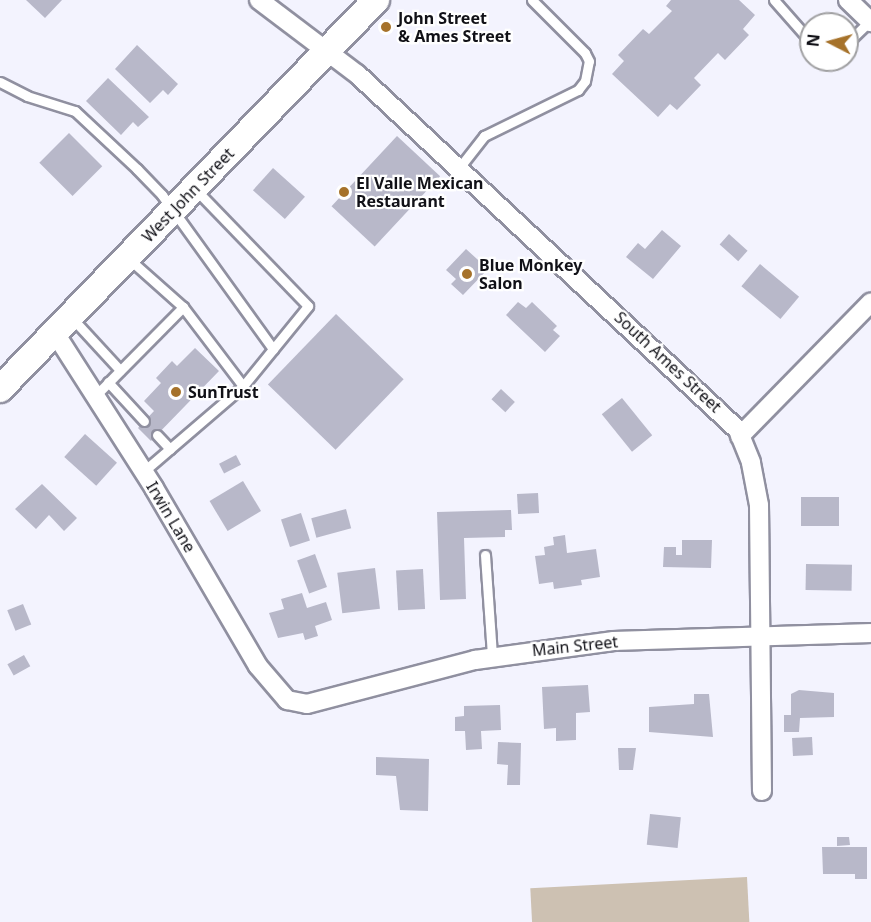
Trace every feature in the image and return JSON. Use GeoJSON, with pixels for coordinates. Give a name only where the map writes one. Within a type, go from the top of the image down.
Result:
{"type":"FeatureCollection","features":[{"type":"Feature","properties":{"kind":"main road","name":"West John Street"},"geometry":{"type":"LineString","coordinates":[[0,389],[376,0]]}},
{"type":"Feature","properties":{"kind":"street","name":"South Ames Street"},"geometry":{"type":"LineString","coordinates":[[259,0],[357,74],[728,418],[741,436],[753,471],[759,505],[762,791]]}},
{"type":"Feature","properties":{"kind":"street"},"geometry":{"type":"LineString","coordinates":[[848,0],[870,22]]}},
{"type":"Feature","properties":{"kind":"street"},"geometry":{"type":"LineString","coordinates":[[741,436],[871,302]]}},
{"type":"Feature","properties":{"kind":"street","name":"Irwin Lane"},"geometry":{"type":"LineString","coordinates":[[63,325],[102,389],[144,471],[258,666],[287,700]]}},
{"type":"Feature","properties":{"kind":"street","name":"Main Street"},"geometry":{"type":"LineString","coordinates":[[287,700],[301,704],[321,702],[492,656],[614,641],[871,633]]}},
{"type":"Feature","properties":{"kind":"lane"},"geometry":{"type":"LineString","coordinates":[[459,168],[484,136],[578,90],[585,81],[588,61],[585,52],[532,0]]}},
{"type":"Feature","properties":{"kind":"lane"},"geometry":{"type":"LineString","coordinates":[[774,0],[799,28]]}},
{"type":"Feature","properties":{"kind":"lane"},"geometry":{"type":"LineString","coordinates":[[0,82],[27,96],[75,111],[154,186],[171,213],[273,349]]}},
{"type":"Feature","properties":{"kind":"lane"},"geometry":{"type":"LineString","coordinates":[[144,471],[243,386],[308,306],[194,189]]}},
{"type":"Feature","properties":{"kind":"lane"},"geometry":{"type":"LineString","coordinates":[[128,258],[183,307],[243,386]]}},
{"type":"Feature","properties":{"kind":"lane"},"geometry":{"type":"LineString","coordinates":[[144,421],[102,389],[183,307]]}},
{"type":"Feature","properties":{"kind":"lane"},"geometry":{"type":"LineString","coordinates":[[63,325],[120,370]]}},
{"type":"Feature","properties":{"kind":"lane"},"geometry":{"type":"LineString","coordinates":[[157,435],[170,448]]}},
{"type":"Feature","properties":{"kind":"lane"},"geometry":{"type":"LineString","coordinates":[[485,555],[492,656]]}},
{"type":"Feature","properties":{"kind":"shaded area"},"geometry":{"type":"Polygon","coordinates":[[[747,877],[749,922],[532,922],[530,888],[747,877]]]}},
{"type":"Feature","properties":{"kind":"building"},"geometry":{"type":"Polygon","coordinates":[[[26,0],[62,0],[45,18],[26,0]]]}},
{"type":"Feature","properties":{"kind":"building"},"geometry":{"type":"Polygon","coordinates":[[[671,0],[739,0],[755,15],[743,29],[749,35],[725,60],[718,53],[694,78],[701,85],[677,110],[670,104],[658,117],[612,74],[624,61],[618,55],[643,29],[649,34],[672,11],[666,6],[671,0]]]}},
{"type":"Feature","properties":{"kind":"building"},"geometry":{"type":"Polygon","coordinates":[[[137,45],[178,84],[168,95],[163,90],[150,103],[115,69],[137,45]]]}},
{"type":"Feature","properties":{"kind":"building"},"geometry":{"type":"Polygon","coordinates":[[[108,78],[149,117],[138,127],[133,122],[121,135],[86,101],[108,78]]]}},
{"type":"Feature","properties":{"kind":"building"},"geometry":{"type":"Polygon","coordinates":[[[69,133],[102,166],[73,196],[39,163],[69,133]]]}},
{"type":"Feature","properties":{"kind":"building"},"geometry":{"type":"Polygon","coordinates":[[[397,136],[440,176],[375,246],[332,206],[397,136]]]}},
{"type":"Feature","properties":{"kind":"building"},"geometry":{"type":"Polygon","coordinates":[[[273,168],[305,197],[285,219],[253,190],[273,168]]]}},
{"type":"Feature","properties":{"kind":"building"},"geometry":{"type":"Polygon","coordinates":[[[662,230],[681,246],[653,279],[626,257],[638,243],[645,249],[662,230]]]}},
{"type":"Feature","properties":{"kind":"building"},"geometry":{"type":"Polygon","coordinates":[[[729,234],[748,251],[738,261],[720,244],[729,234]]]}},
{"type":"Feature","properties":{"kind":"building","name":"Blue Monkey Salon"},"geometry":{"type":"Polygon","coordinates":[[[466,249],[488,269],[463,295],[451,284],[456,279],[446,270],[466,249]]]}},
{"type":"Feature","properties":{"kind":"building"},"geometry":{"type":"Polygon","coordinates":[[[760,264],[799,297],[780,319],[741,286],[760,264]]]}},
{"type":"Feature","properties":{"kind":"building"},"geometry":{"type":"Polygon","coordinates":[[[518,302],[526,308],[532,302],[557,326],[553,330],[560,336],[545,352],[506,315],[518,302]]]}},
{"type":"Feature","properties":{"kind":"building"},"geometry":{"type":"Polygon","coordinates":[[[336,314],[404,379],[336,450],[268,384],[336,314]]]}},
{"type":"Feature","properties":{"kind":"building","name":"SunTrust"},"geometry":{"type":"Polygon","coordinates":[[[195,348],[219,371],[151,441],[138,428],[154,411],[144,401],[161,383],[156,378],[172,361],[177,366],[195,348]]]}},
{"type":"Feature","properties":{"kind":"building"},"geometry":{"type":"Polygon","coordinates":[[[501,389],[515,402],[505,412],[491,399],[501,389]]]}},
{"type":"Feature","properties":{"kind":"building"},"geometry":{"type":"Polygon","coordinates":[[[622,398],[652,435],[632,452],[602,414],[622,398]]]}},
{"type":"Feature","properties":{"kind":"building"},"geometry":{"type":"Polygon","coordinates":[[[85,434],[117,463],[96,486],[64,457],[85,434]]]}},
{"type":"Feature","properties":{"kind":"building"},"geometry":{"type":"Polygon","coordinates":[[[236,455],[241,465],[224,473],[219,464],[236,455]]]}},
{"type":"Feature","properties":{"kind":"building"},"geometry":{"type":"Polygon","coordinates":[[[243,481],[261,511],[228,531],[210,501],[243,481]]]}},
{"type":"Feature","properties":{"kind":"building"},"geometry":{"type":"Polygon","coordinates":[[[42,484],[77,518],[64,531],[49,515],[36,529],[15,509],[42,484]]]}},
{"type":"Feature","properties":{"kind":"building"},"geometry":{"type":"Polygon","coordinates":[[[538,493],[539,513],[518,514],[517,494],[538,493]]]}},
{"type":"Feature","properties":{"kind":"building"},"geometry":{"type":"Polygon","coordinates":[[[801,497],[839,497],[839,526],[801,526],[801,497]]]}},
{"type":"Feature","properties":{"kind":"building"},"geometry":{"type":"Polygon","coordinates":[[[346,509],[351,528],[316,538],[311,518],[346,509]]]}},
{"type":"Feature","properties":{"kind":"building"},"geometry":{"type":"Polygon","coordinates":[[[511,510],[512,530],[505,530],[505,537],[464,538],[466,599],[440,600],[437,512],[511,510]]]}},
{"type":"Feature","properties":{"kind":"building"},"geometry":{"type":"Polygon","coordinates":[[[301,513],[310,541],[290,547],[281,519],[301,513]]]}},
{"type":"Feature","properties":{"kind":"building"},"geometry":{"type":"Polygon","coordinates":[[[565,535],[567,553],[596,549],[600,577],[581,580],[582,585],[554,589],[553,582],[539,584],[535,556],[545,555],[544,547],[554,545],[553,537],[565,535]]]}},
{"type":"Feature","properties":{"kind":"building"},"geometry":{"type":"Polygon","coordinates":[[[682,540],[712,540],[711,568],[663,567],[664,547],[676,547],[676,555],[682,555],[682,540]]]}},
{"type":"Feature","properties":{"kind":"building"},"geometry":{"type":"Polygon","coordinates":[[[315,554],[327,587],[309,593],[297,560],[315,554]]]}},
{"type":"Feature","properties":{"kind":"building"},"geometry":{"type":"Polygon","coordinates":[[[806,564],[852,565],[852,591],[806,590],[806,564]]]}},
{"type":"Feature","properties":{"kind":"building"},"geometry":{"type":"Polygon","coordinates":[[[375,568],[380,609],[342,613],[337,573],[375,568]]]}},
{"type":"Feature","properties":{"kind":"building"},"geometry":{"type":"Polygon","coordinates":[[[423,569],[425,609],[398,610],[396,570],[423,569]]]}},
{"type":"Feature","properties":{"kind":"building"},"geometry":{"type":"Polygon","coordinates":[[[302,593],[307,608],[326,602],[332,620],[315,626],[318,636],[305,640],[303,633],[278,638],[269,613],[284,609],[281,599],[302,593]]]}},
{"type":"Feature","properties":{"kind":"building"},"geometry":{"type":"Polygon","coordinates":[[[23,604],[31,624],[15,631],[7,610],[23,604]]]}},
{"type":"Feature","properties":{"kind":"building"},"geometry":{"type":"Polygon","coordinates":[[[24,655],[30,666],[14,676],[7,664],[24,655]]]}},
{"type":"Feature","properties":{"kind":"building"},"geometry":{"type":"Polygon","coordinates":[[[588,685],[590,712],[576,713],[576,740],[556,741],[556,728],[544,729],[542,687],[588,685]]]}},
{"type":"Feature","properties":{"kind":"building"},"geometry":{"type":"Polygon","coordinates":[[[799,690],[834,693],[834,717],[800,718],[799,732],[784,732],[784,715],[791,715],[791,694],[799,690]]]}},
{"type":"Feature","properties":{"kind":"building"},"geometry":{"type":"Polygon","coordinates":[[[694,694],[709,694],[713,737],[649,732],[649,707],[694,704],[694,694]]]}},
{"type":"Feature","properties":{"kind":"building"},"geometry":{"type":"Polygon","coordinates":[[[500,705],[501,730],[481,731],[482,749],[466,750],[465,731],[455,731],[455,717],[464,716],[464,706],[500,705]]]}},
{"type":"Feature","properties":{"kind":"building"},"geometry":{"type":"Polygon","coordinates":[[[812,737],[813,755],[793,756],[792,738],[812,737]]]}},
{"type":"Feature","properties":{"kind":"building"},"geometry":{"type":"Polygon","coordinates":[[[498,742],[521,743],[520,785],[507,785],[508,765],[497,764],[498,742]]]}},
{"type":"Feature","properties":{"kind":"building"},"geometry":{"type":"Polygon","coordinates":[[[618,748],[636,748],[633,770],[619,770],[618,748]]]}},
{"type":"Feature","properties":{"kind":"building"},"geometry":{"type":"Polygon","coordinates":[[[376,757],[429,759],[428,811],[400,810],[396,776],[376,775],[376,757]]]}},
{"type":"Feature","properties":{"kind":"building"},"geometry":{"type":"Polygon","coordinates":[[[650,814],[681,817],[678,848],[647,845],[650,814]]]}},
{"type":"Feature","properties":{"kind":"building"},"geometry":{"type":"Polygon","coordinates":[[[837,837],[849,837],[850,845],[837,846],[837,837]]]}},
{"type":"Feature","properties":{"kind":"building"},"geometry":{"type":"Polygon","coordinates":[[[822,847],[867,847],[867,879],[855,879],[855,874],[823,874],[822,847]]]}},
{"type":"Feature","properties":{"kind":"place","name":"John Street & Ames Street"},"geometry":{"type":"Point","coordinates":[386,27]}},
{"type":"Feature","properties":{"kind":"place","name":"El Valle Mexican Restaurant"},"geometry":{"type":"Point","coordinates":[344,192]}},
{"type":"Feature","properties":{"kind":"place","name":"Blue Monkey Salon"},"geometry":{"type":"Point","coordinates":[467,274]}},
{"type":"Feature","properties":{"kind":"place","name":"SunTrust"},"geometry":{"type":"Point","coordinates":[176,392]}}]}
